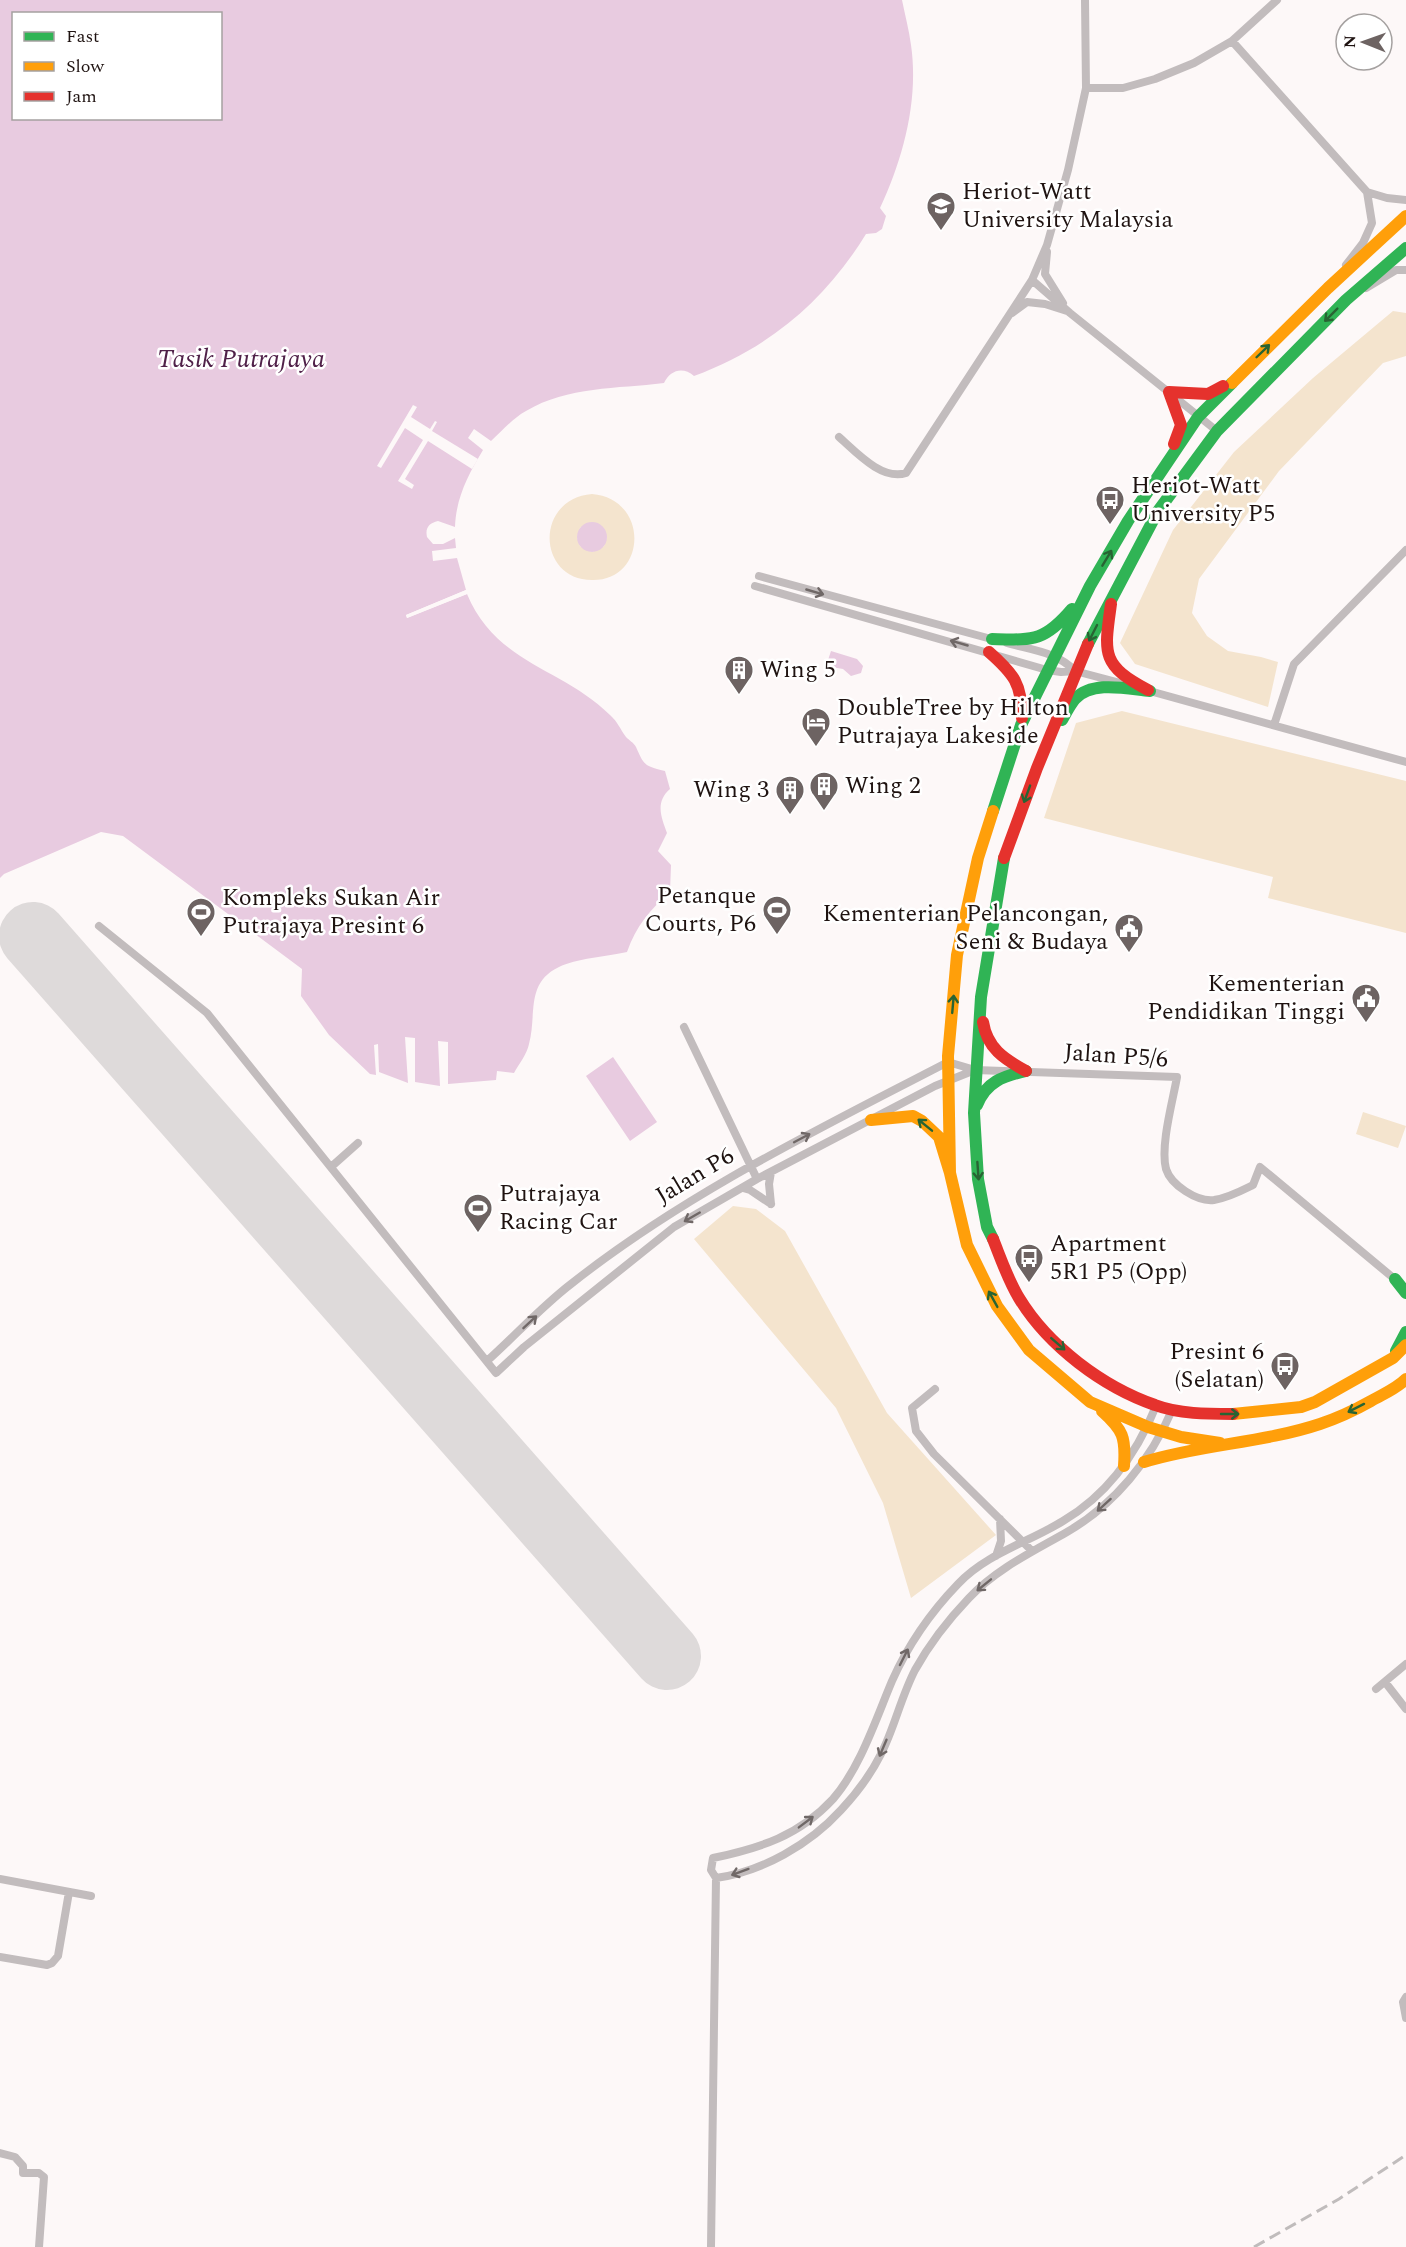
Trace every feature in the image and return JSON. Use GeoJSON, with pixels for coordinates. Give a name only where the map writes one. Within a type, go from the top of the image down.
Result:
{"type":"FeatureCollection","features":[{"type":"Feature","properties":{"kind":"street"},"geometry":{"type":"LineString","coordinates":[[839,438],[888,474],[906,473],[1032,280],[1047,245],[1068,170],[1086,87],[1085,0]]}},
{"type":"Feature","properties":{"kind":"street"},"geometry":{"type":"LineString","coordinates":[[1086,87],[1123,88],[1155,79],[1194,63],[1232,41],[1277,0]]}},
{"type":"Feature","properties":{"kind":"street"},"geometry":{"type":"LineString","coordinates":[[1232,41],[1367,192],[1387,198],[1406,200]]}},
{"type":"Feature","properties":{"kind":"street"},"geometry":{"type":"LineString","coordinates":[[1328,288],[1363,243],[1372,223],[1367,192]]}},
{"type":"Feature","properties":{"kind":"street"},"geometry":{"type":"LineString","coordinates":[[950,1173],[948,1062],[957,955],[975,868],[1022,725],[1047,670],[1090,586],[1128,521],[1198,417],[1328,288],[1406,216]]}},
{"type":"Feature","properties":{"kind":"street"},"geometry":{"type":"LineString","coordinates":[[1047,245],[1045,274],[1070,313]]}},
{"type":"Feature","properties":{"kind":"street"},"geometry":{"type":"LineString","coordinates":[[1406,248],[1346,300],[1217,431],[1158,511],[1112,594],[1075,671],[1002,864],[981,997],[974,1113],[978,1179],[987,1227],[1020,1298],[1044,1332],[1099,1379],[1156,1406],[1199,1414],[1239,1414],[1301,1407],[1315,1402],[1393,1358],[1406,1345]]}},
{"type":"Feature","properties":{"kind":"street"},"geometry":{"type":"LineString","coordinates":[[1346,300],[1396,270],[1406,270]]}},
{"type":"Feature","properties":{"kind":"street"},"geometry":{"type":"LineString","coordinates":[[1032,280],[1217,431]]}},
{"type":"Feature","properties":{"kind":"street"},"geometry":{"type":"LineString","coordinates":[[1006,318],[1027,302],[1045,304],[1070,313]]}},
{"type":"Feature","properties":{"kind":"street"},"geometry":{"type":"LineString","coordinates":[[1169,392],[1208,394],[1233,380]]}},
{"type":"Feature","properties":{"kind":"street"},"geometry":{"type":"LineString","coordinates":[[1167,462],[1181,425],[1169,392]]}},
{"type":"Feature","properties":{"kind":"street"},"geometry":{"type":"LineString","coordinates":[[1274,725],[1294,664],[1406,550]]}},
{"type":"Feature","properties":{"kind":"street"},"geometry":{"type":"LineString","coordinates":[[759,576],[991,646],[1047,670],[1075,671],[1406,762]]}},
{"type":"Feature","properties":{"kind":"street"},"geometry":{"type":"LineString","coordinates":[[755,586],[991,646],[1054,656],[1066,662],[1075,671]]}},
{"type":"Feature","properties":{"kind":"street"},"geometry":{"type":"LineString","coordinates":[[991,646],[1045,637],[1058,626],[1090,586]]}},
{"type":"Feature","properties":{"kind":"street"},"geometry":{"type":"LineString","coordinates":[[1112,594],[1106,645],[1110,659],[1119,673],[1150,691]]}},
{"type":"Feature","properties":{"kind":"street"},"geometry":{"type":"LineString","coordinates":[[991,646],[1021,688],[1022,725]]}},
{"type":"Feature","properties":{"kind":"street"},"geometry":{"type":"LineString","coordinates":[[1037,768],[1069,708],[1078,696],[1087,690],[1097,688],[1150,691]]}},
{"type":"Feature","properties":{"kind":"street"},"geometry":{"type":"LineString","coordinates":[[99,926],[207,1013],[487,1361]]}},
{"type":"Feature","properties":{"kind":"street"},"geometry":{"type":"LineString","coordinates":[[981,997],[984,1033],[989,1044],[1000,1057],[1026,1071]]}},
{"type":"Feature","properties":{"kind":"street"},"geometry":{"type":"LineString","coordinates":[[684,1027],[757,1179]]}},
{"type":"Feature","properties":{"kind":"street"},"geometry":{"type":"LineString","coordinates":[[948,1062],[975,1070]]}},
{"type":"Feature","properties":{"kind":"street","name":"Jalan P6"},"geometry":{"type":"LineString","coordinates":[[948,1062],[750,1165],[658,1222],[570,1284],[487,1361],[496,1373],[524,1347],[674,1227],[757,1179],[949,1079],[975,1070]]}},
{"type":"Feature","properties":{"kind":"street","name":"Jalan P5/6"},"geometry":{"type":"LineString","coordinates":[[975,1070],[1177,1077],[1165,1143],[1166,1169],[1179,1186],[1193,1195],[1212,1200],[1253,1185],[1260,1167],[1401,1279],[1406,1288]]}},
{"type":"Feature","properties":{"kind":"street"},"geometry":{"type":"LineString","coordinates":[[974,1113],[979,1098],[988,1085],[1000,1077],[1026,1071]]}},
{"type":"Feature","properties":{"kind":"street"},"geometry":{"type":"LineString","coordinates":[[871,1120],[913,1116],[939,1137],[967,1245],[997,1306],[1029,1350],[1121,1427],[1125,1437],[1124,1466]]}},
{"type":"Feature","properties":{"kind":"street"},"geometry":{"type":"LineString","coordinates":[[331,1167],[358,1143]]}},
{"type":"Feature","properties":{"kind":"street"},"geometry":{"type":"LineString","coordinates":[[743,1188],[758,1194],[771,1204],[769,1184],[771,1172]]}},
{"type":"Feature","properties":{"kind":"street"},"geometry":{"type":"LineString","coordinates":[[1401,1279],[1406,1293]]}},
{"type":"Feature","properties":{"kind":"street"},"geometry":{"type":"LineString","coordinates":[[1393,1358],[1406,1332]]}},
{"type":"Feature","properties":{"kind":"street"},"geometry":{"type":"LineString","coordinates":[[1144,1462],[1166,1454],[1306,1428],[1330,1421],[1404,1382]]}},
{"type":"Feature","properties":{"kind":"street"},"geometry":{"type":"LineString","coordinates":[[935,1389],[912,1408],[916,1431],[934,1454],[1032,1551]]}},
{"type":"Feature","properties":{"kind":"street"},"geometry":{"type":"LineString","coordinates":[[1090,1402],[1163,1432],[1220,1443]]}},
{"type":"Feature","properties":{"kind":"street"},"geometry":{"type":"LineString","coordinates":[[711,2247],[716,1878],[711,1870],[713,1858],[772,1843],[808,1822],[833,1798],[851,1771],[909,1648],[935,1611],[960,1582],[982,1564],[1063,1521],[1090,1503],[1124,1466],[1148,1427],[1156,1406]]}},
{"type":"Feature","properties":{"kind":"street"},"geometry":{"type":"LineString","coordinates":[[716,1878],[730,1876],[785,1854],[815,1835],[841,1810],[881,1754],[915,1671],[940,1630],[972,1594],[1032,1551],[1070,1531],[1100,1509],[1144,1462],[1163,1432],[1172,1410]]}},
{"type":"Feature","properties":{"kind":"street"},"geometry":{"type":"LineString","coordinates":[[996,1557],[1001,1541],[1000,1518]]}},
{"type":"Feature","properties":{"kind":"street"},"geometry":{"type":"LineString","coordinates":[[1376,1689],[1406,1664]]}},
{"type":"Feature","properties":{"kind":"street"},"geometry":{"type":"LineString","coordinates":[[1385,1682],[1406,1709]]}},
{"type":"Feature","properties":{"kind":"street"},"geometry":{"type":"LineString","coordinates":[[0,1879],[91,1896]]}},
{"type":"Feature","properties":{"kind":"street"},"geometry":{"type":"LineString","coordinates":[[0,1957],[47,1965],[52,1963],[58,1956],[69,1892]]}},
{"type":"Feature","properties":{"kind":"street"},"geometry":{"type":"LineString","coordinates":[[1406,1997],[1403,2002],[1406,2018]]}},
{"type":"Feature","properties":{"kind":"street"},"geometry":{"type":"LineString","coordinates":[[0,2153],[15,2157],[23,2166],[22,2172],[39,2173],[44,2177],[39,2247]]}},
{"type":"Feature","properties":{"kind":"shaded area"},"geometry":{"type":"Polygon","coordinates":[[[1393,311],[1406,313],[1406,356],[1383,363],[1279,471],[1199,579],[1192,613],[1207,636],[1228,651],[1278,662],[1268,707],[1135,664],[1120,643],[1173,530],[1234,452],[1313,378],[1393,311]]]}},
{"type":"Feature","properties":{"kind":"shaded area"},"geometry":{"type":"Polygon","coordinates":[[[592,494],[611,499],[624,510],[632,524],[634,539],[631,555],[623,568],[610,577],[592,580],[574,577],[561,567],[553,554],[550,539],[552,523],[560,510],[573,499],[592,494]],[[592,522],[580,528],[577,537],[580,546],[592,552],[604,546],[607,537],[592,522]]]}},
{"type":"Feature","properties":{"kind":"shaded area"},"geometry":{"type":"Polygon","coordinates":[[[1122,711],[1406,781],[1406,933],[1268,898],[1273,877],[1044,818],[1076,723],[1122,711]]]}},
{"type":"Feature","properties":{"kind":"shaded area"},"geometry":{"type":"Polygon","coordinates":[[[1363,1112],[1406,1126],[1398,1148],[1356,1134],[1363,1112]]]}},
{"type":"Feature","properties":{"kind":"shaded area"},"geometry":{"type":"Polygon","coordinates":[[[733,1206],[756,1209],[785,1231],[887,1413],[996,1535],[911,1598],[883,1503],[836,1408],[694,1239],[733,1206]]]}},
{"type":"Feature","properties":{"kind":"water","name":"Tasik Putrajaya"},"geometry":{"type":"Polygon","coordinates":[[[0,0],[902,0],[911,45],[913,87],[902,149],[880,208],[886,216],[882,229],[876,233],[866,234],[832,281],[792,320],[770,337],[721,365],[694,376],[681,370],[673,372],[664,383],[593,390],[559,397],[521,414],[491,441],[474,429],[468,438],[483,450],[464,487],[455,527],[438,521],[432,523],[427,529],[427,537],[433,544],[443,544],[455,538],[456,548],[432,551],[433,561],[457,558],[466,590],[406,615],[407,618],[467,594],[480,617],[495,636],[513,651],[592,699],[613,718],[646,764],[665,771],[670,789],[661,804],[661,815],[667,833],[658,851],[671,865],[670,892],[644,919],[627,952],[566,964],[548,974],[541,982],[534,1001],[528,1048],[514,1073],[497,1071],[496,1080],[448,1084],[448,1042],[438,1041],[440,1086],[415,1082],[415,1038],[405,1037],[408,1083],[379,1072],[378,1044],[374,1045],[376,1075],[370,1074],[329,1035],[301,996],[302,969],[123,836],[101,832],[4,874],[0,878],[0,0]]]}},
{"type":"Feature","properties":{"kind":"water"},"geometry":{"type":"Polygon","coordinates":[[[592,522],[598,523],[606,531],[606,543],[598,551],[592,552],[586,551],[578,543],[577,537],[578,531],[586,523],[592,522]]]}},
{"type":"Feature","properties":{"kind":"water"},"geometry":{"type":"Polygon","coordinates":[[[831,651],[857,659],[863,666],[861,673],[851,676],[843,669],[826,666],[831,651]]]}},
{"type":"Feature","properties":{"kind":"water"},"geometry":{"type":"Polygon","coordinates":[[[613,1057],[657,1122],[630,1141],[586,1076],[613,1057]]]}},
{"type":"Feature","properties":{"kind":"pier"},"geometry":{"type":"Polygon","coordinates":[[[413,405],[417,407],[411,417],[430,429],[435,421],[437,422],[432,431],[478,459],[472,469],[428,441],[405,479],[414,485],[412,489],[398,481],[423,440],[405,428],[381,468],[377,466],[413,405]]]}},
{"type":"Feature","properties":{"kind":"pier"},"geometry":{"type":"Polygon","coordinates":[[[466,590],[467,594],[407,618],[406,615],[466,590]]]}},
{"type":"Feature","properties":{"kind":"runway"},"geometry":{"type":"LineString","coordinates":[[33,936],[667,1656]]}},
{"type":"Feature","properties":{"kind":"railway"},"geometry":{"type":"LineString","coordinates":[[1254,2247],[1339,2199],[1406,2155]]}},
{"type":"Feature","properties":{"kind":"traffic: fast"},"geometry":{"type":"LineString","coordinates":[[1088,644],[1158,511],[1217,431],[1346,300],[1406,248]]}},
{"type":"Feature","properties":{"kind":"traffic: fast"},"geometry":{"type":"LineString","coordinates":[[993,811],[1021,725],[1090,586],[1128,521],[1198,417],[1232,383]]}},
{"type":"Feature","properties":{"kind":"traffic: fast"},"geometry":{"type":"LineString","coordinates":[[992,639],[1037,637],[1053,628],[1072,609]]}},
{"type":"Feature","properties":{"kind":"traffic: fast"},"geometry":{"type":"LineString","coordinates":[[1062,720],[1075,699],[1091,689],[1111,687],[1150,691]]}},
{"type":"Feature","properties":{"kind":"traffic: fast"},"geometry":{"type":"LineString","coordinates":[[993,1239],[987,1227],[978,1179],[974,1113],[981,997],[1004,858]]}},
{"type":"Feature","properties":{"kind":"traffic: fast"},"geometry":{"type":"LineString","coordinates":[[977,1105],[990,1085],[1010,1075],[1026,1071]]}},
{"type":"Feature","properties":{"kind":"traffic: fast"},"geometry":{"type":"LineString","coordinates":[[1395,1279],[1406,1293]]}},
{"type":"Feature","properties":{"kind":"traffic: fast"},"geometry":{"type":"LineString","coordinates":[[1396,1351],[1406,1332]]}},
{"type":"Feature","properties":{"kind":"traffic: slow"},"geometry":{"type":"LineString","coordinates":[[1232,383],[1328,288],[1406,216]]}},
{"type":"Feature","properties":{"kind":"traffic: slow"},"geometry":{"type":"LineString","coordinates":[[950,1173],[948,1056],[957,955],[978,858],[993,811]]}},
{"type":"Feature","properties":{"kind":"traffic: slow"},"geometry":{"type":"LineString","coordinates":[[871,1120],[913,1116],[939,1137],[967,1245],[997,1306],[1029,1350],[1090,1402],[1148,1427],[1181,1437],[1220,1443]]}},
{"type":"Feature","properties":{"kind":"traffic: slow"},"geometry":{"type":"LineString","coordinates":[[1233,1414],[1301,1407],[1315,1402],[1393,1358],[1406,1345]]}},
{"type":"Feature","properties":{"kind":"traffic: slow"},"geometry":{"type":"LineString","coordinates":[[1144,1462],[1320,1424],[1359,1408],[1394,1389],[1406,1379]]}},
{"type":"Feature","properties":{"kind":"traffic: slow"},"geometry":{"type":"LineString","coordinates":[[1102,1411],[1122,1435],[1124,1466]]}},
{"type":"Feature","properties":{"kind":"traffic: jam"},"geometry":{"type":"LineString","coordinates":[[1174,444],[1181,425],[1169,392],[1208,394],[1223,386]]}},
{"type":"Feature","properties":{"kind":"traffic: jam"},"geometry":{"type":"LineString","coordinates":[[1111,604],[1107,635],[1109,656],[1121,673],[1148,690]]}},
{"type":"Feature","properties":{"kind":"traffic: jam"},"geometry":{"type":"LineString","coordinates":[[1004,858],[1037,768],[1088,644]]}},
{"type":"Feature","properties":{"kind":"traffic: jam"},"geometry":{"type":"LineString","coordinates":[[989,652],[1015,680],[1022,706],[1022,718]]}},
{"type":"Feature","properties":{"kind":"traffic: jam"},"geometry":{"type":"LineString","coordinates":[[983,1022],[988,1039],[998,1052],[1026,1071]]}},
{"type":"Feature","properties":{"kind":"traffic: jam"},"geometry":{"type":"LineString","coordinates":[[993,1239],[1011,1284],[1031,1316],[1078,1363],[1135,1397],[1164,1408],[1203,1414],[1233,1414]]}},
{"type":"Feature","properties":{"kind":"place","name":"Heriot-Watt University Malaysia"},"geometry":{"type":"Point","coordinates":[941,232]}},
{"type":"Feature","properties":{"kind":"place","name":"Heriot-Watt University P5"},"geometry":{"type":"Point","coordinates":[1110,526]}},
{"type":"Feature","properties":{"kind":"place","name":"Wing 5"},"geometry":{"type":"Point","coordinates":[739,696]}},
{"type":"Feature","properties":{"kind":"place","name":"DoubleTree by Hilton Putrajaya Lakeside"},"geometry":{"type":"Point","coordinates":[816,748]}},
{"type":"Feature","properties":{"kind":"place","name":"Wing 2"},"geometry":{"type":"Point","coordinates":[824,812]}},
{"type":"Feature","properties":{"kind":"place","name":"Wing 3"},"geometry":{"type":"Point","coordinates":[790,816]}},
{"type":"Feature","properties":{"kind":"place","name":"Petanque Courts, P6"},"geometry":{"type":"Point","coordinates":[777,936]}},
{"type":"Feature","properties":{"kind":"place","name":"Kompleks Sukan Air Putrajaya Presint 6"},"geometry":{"type":"Point","coordinates":[201,938]}},
{"type":"Feature","properties":{"kind":"place","name":"Kementerian Pelancongan, Seni & Budaya"},"geometry":{"type":"Point","coordinates":[1129,954]}},
{"type":"Feature","properties":{"kind":"place","name":"Kementerian Pendidikan Tinggi"},"geometry":{"type":"Point","coordinates":[1366,1024]}},
{"type":"Feature","properties":{"kind":"place","name":"Putrajaya Racing Car"},"geometry":{"type":"Point","coordinates":[478,1234]}},
{"type":"Feature","properties":{"kind":"place","name":"Apartment 5R1 P5 (Opp)"},"geometry":{"type":"Point","coordinates":[1029,1284]}},
{"type":"Feature","properties":{"kind":"place","name":"Presint 6 (Selatan)"},"geometry":{"type":"Point","coordinates":[1285,1392]}}]}
